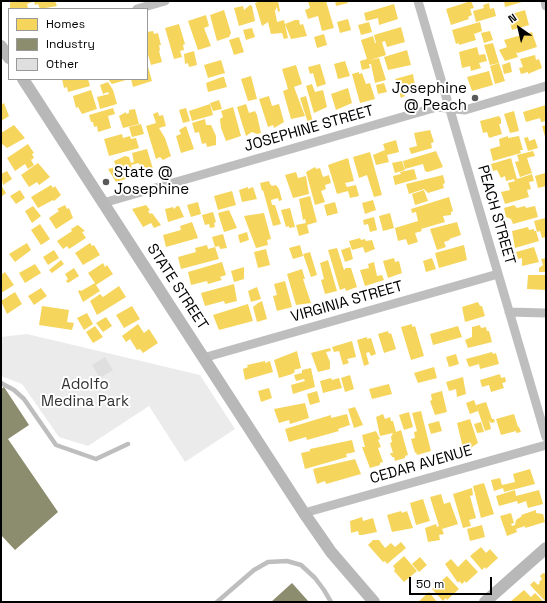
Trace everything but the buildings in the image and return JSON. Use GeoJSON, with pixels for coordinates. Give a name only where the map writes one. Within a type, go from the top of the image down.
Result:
{"type":"FeatureCollection","features":[{"type":"Feature","properties":{"kind":"main road"},"geometry":{"type":"LineString","coordinates":[[4,46],[8,56]]}},
{"type":"Feature","properties":{"kind":"main road","name":"STATE STREET"},"geometry":{"type":"LineString","coordinates":[[24,80],[304,513],[331,552],[374,602]]}},
{"type":"Feature","properties":{"kind":"main road"},"geometry":{"type":"LineString","coordinates":[[485,602],[546,548]]}},
{"type":"Feature","properties":{"kind":"street"},"geometry":{"type":"LineString","coordinates":[[140,8],[165,1]]}},
{"type":"Feature","properties":{"kind":"street","name":"PEACH STREET"},"geometry":{"type":"LineString","coordinates":[[418,1],[546,437]]}},
{"type":"Feature","properties":{"kind":"street"},"geometry":{"type":"LineString","coordinates":[[544,1],[546,6]]}},
{"type":"Feature","properties":{"kind":"street","name":"JOSEPHINE STREET"},"geometry":{"type":"LineString","coordinates":[[103,203],[437,107],[465,110],[546,86]]}},
{"type":"Feature","properties":{"kind":"street","name":"VIRGINIA STREET"},"geometry":{"type":"LineString","coordinates":[[203,358],[498,274]]}},
{"type":"Feature","properties":{"kind":"street"},"geometry":{"type":"LineString","coordinates":[[509,312],[546,313]]}},
{"type":"Feature","properties":{"kind":"street","name":"CEDAR AVENUE"},"geometry":{"type":"LineString","coordinates":[[304,513],[546,445]]}},
{"type":"Feature","properties":{"kind":"lane"},"geometry":{"type":"LineString","coordinates":[[1,383],[20,394],[56,445],[96,459],[128,444]]}},
{"type":"Feature","properties":{"kind":"lane"},"geometry":{"type":"LineString","coordinates":[[217,602],[254,570],[268,562],[287,561],[301,565],[315,578],[331,602]]}},
{"type":"Feature","properties":{"kind":"green space","name":"Adolfo Medina Park"},"geometry":{"type":"Polygon","coordinates":[[[27,334],[200,375],[235,429],[185,462],[149,406],[88,446],[59,437],[22,384],[1,376],[1,337],[27,334]]]}},
{"type":"Feature","properties":{"kind":"place","name":"Josephine @ Peach"},"geometry":{"type":"Point","coordinates":[475,98]}},
{"type":"Feature","properties":{"kind":"place","name":"State @ Josephine"},"geometry":{"type":"Point","coordinates":[106,182]}}]}
